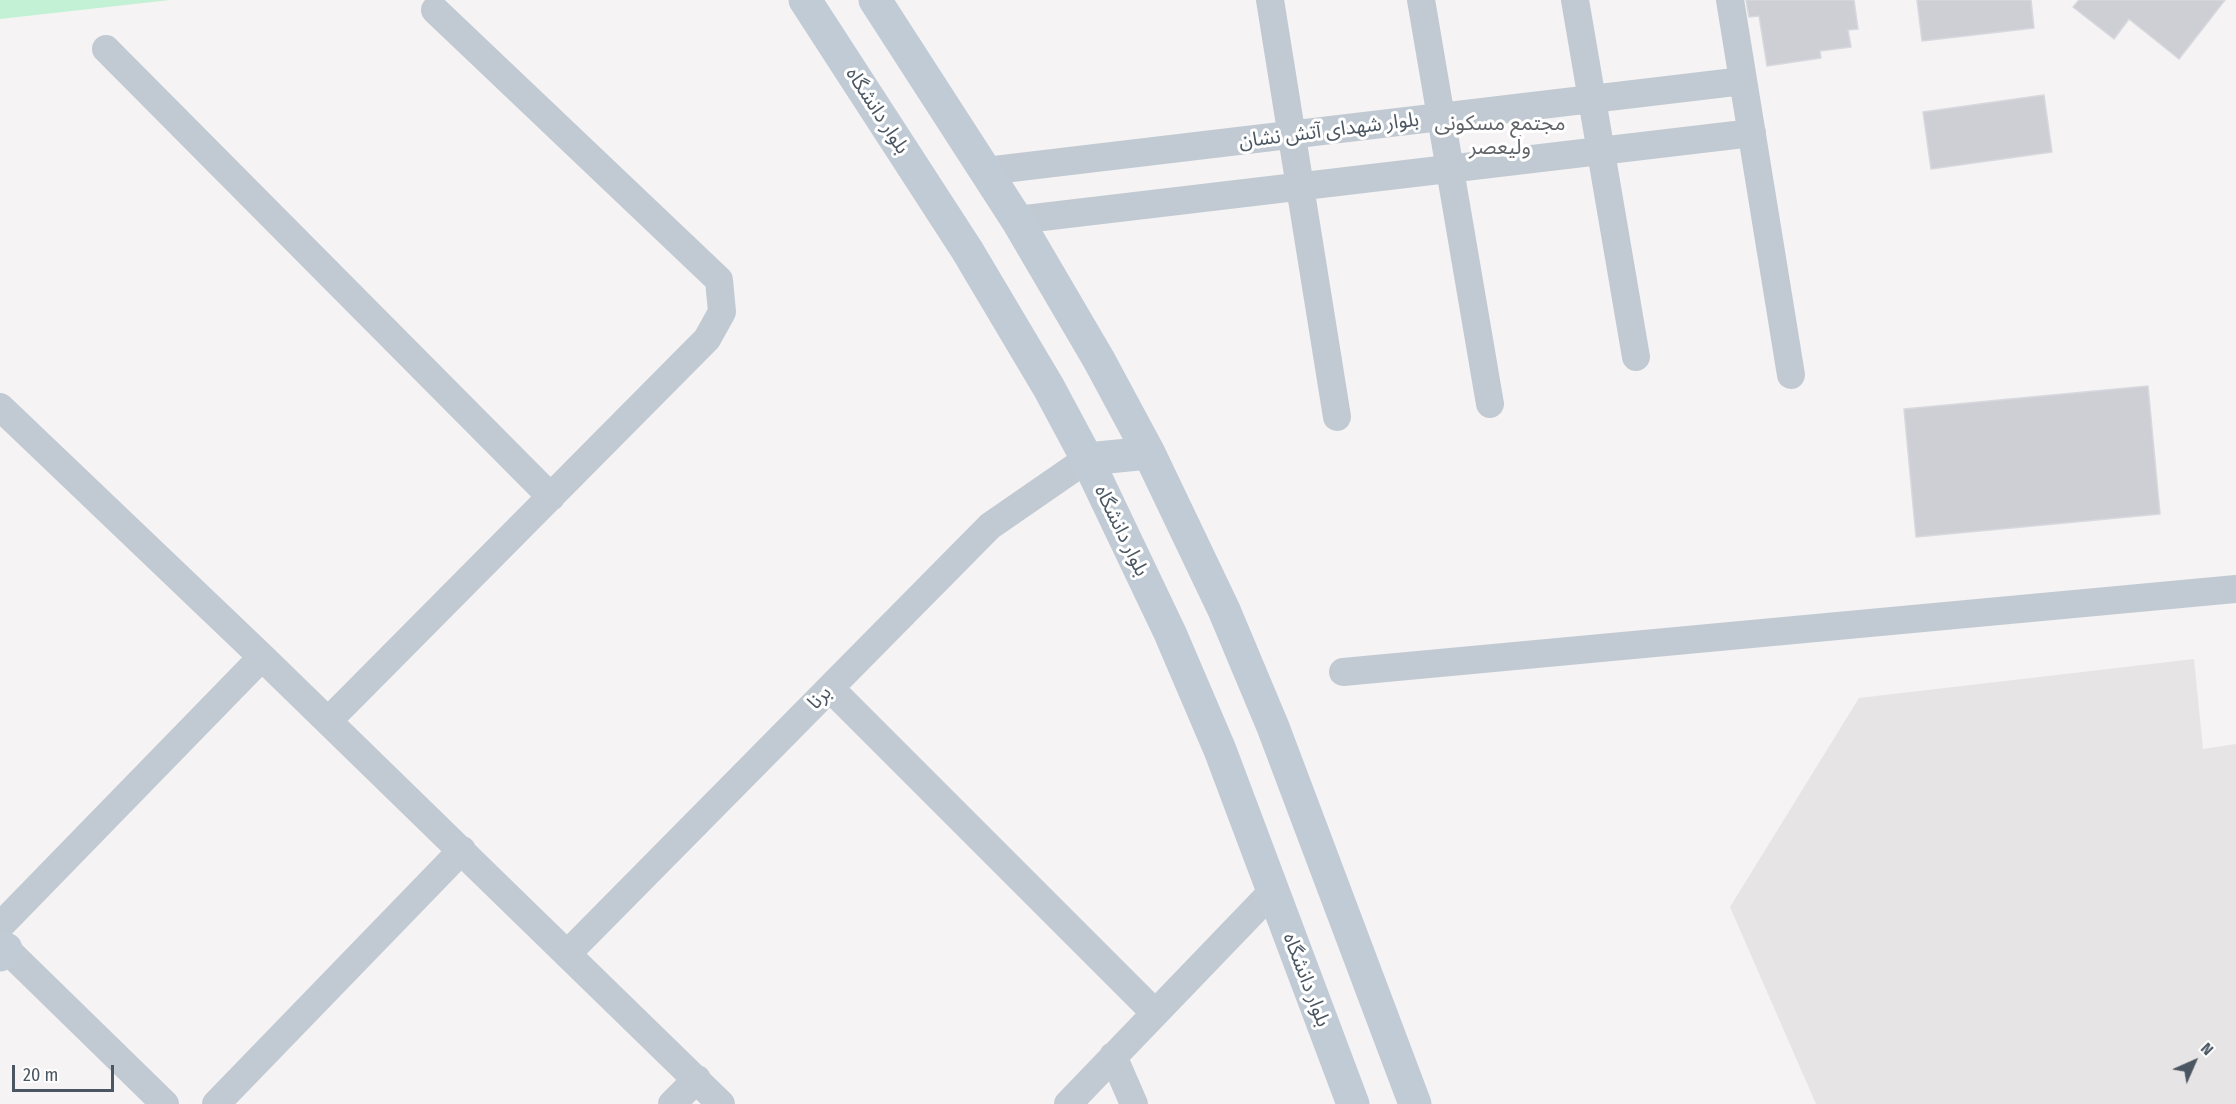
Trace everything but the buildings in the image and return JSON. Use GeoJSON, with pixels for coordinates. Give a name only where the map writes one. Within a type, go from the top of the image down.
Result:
{"type":"FeatureCollection","features":[{"type":"Feature","properties":{"kind":"main road","name":"بلوار دانشگاه"},"geometry":{"type":"LineString","coordinates":[[805,0],[967,250],[1049,388],[1086,459],[1170,633],[1220,750],[1353,1104]]}},
{"type":"Feature","properties":{"kind":"main road"},"geometry":{"type":"LineString","coordinates":[[874,0],[1017,220],[1099,360],[1149,453],[1224,609],[1273,727],[1415,1104]]}},
{"type":"Feature","properties":{"kind":"main road"},"geometry":{"type":"LineString","coordinates":[[1086,459],[1149,453]]}},
{"type":"Feature","properties":{"kind":"street"},"geometry":{"type":"LineString","coordinates":[[1270,0],[1337,417]]}},
{"type":"Feature","properties":{"kind":"street"},"geometry":{"type":"LineString","coordinates":[[1421,0],[1490,404]]}},
{"type":"Feature","properties":{"kind":"street"},"geometry":{"type":"LineString","coordinates":[[1575,0],[1636,357]]}},
{"type":"Feature","properties":{"kind":"street"},"geometry":{"type":"LineString","coordinates":[[1730,0],[1791,375]]}},
{"type":"Feature","properties":{"kind":"street"},"geometry":{"type":"LineString","coordinates":[[328,721],[707,339],[722,312],[719,280],[435,10]]}},
{"type":"Feature","properties":{"kind":"street"},"geometry":{"type":"LineString","coordinates":[[106,49],[551,497]]}},
{"type":"Feature","properties":{"kind":"street","name":"بلوار شهدای آتش نشان"},"geometry":{"type":"LineString","coordinates":[[986,171],[1743,81]]}},
{"type":"Feature","properties":{"kind":"street"},"geometry":{"type":"LineString","coordinates":[[1017,220],[1752,133]]}},
{"type":"Feature","properties":{"kind":"street"},"geometry":{"type":"LineString","coordinates":[[0,407],[462,850],[721,1104]]}},
{"type":"Feature","properties":{"kind":"street","name":"برنا"},"geometry":{"type":"LineString","coordinates":[[568,954],[990,526],[1086,459]]}},
{"type":"Feature","properties":{"kind":"street"},"geometry":{"type":"LineString","coordinates":[[1343,672],[2236,589]]}},
{"type":"Feature","properties":{"kind":"street"},"geometry":{"type":"LineString","coordinates":[[165,1104],[2,943],[262,657]]}},
{"type":"Feature","properties":{"kind":"street"},"geometry":{"type":"LineString","coordinates":[[830,688],[1155,1013]]}},
{"type":"Feature","properties":{"kind":"street"},"geometry":{"type":"LineString","coordinates":[[216,1104],[462,850]]}},
{"type":"Feature","properties":{"kind":"street"},"geometry":{"type":"LineString","coordinates":[[1068,1104],[1272,892]]}},
{"type":"Feature","properties":{"kind":"street"},"geometry":{"type":"LineString","coordinates":[[1113,1056],[1134,1104]]}},
{"type":"Feature","properties":{"kind":"street"},"geometry":{"type":"LineString","coordinates":[[672,1104],[697,1078]]}},
{"type":"Feature","properties":{"kind":"shaded area"},"geometry":{"type":"Polygon","coordinates":[[[2194,659],[2203,749],[2236,744],[2236,1104],[1816,1104],[1730,907],[1859,698],[2194,659]]]}},
{"type":"Feature","properties":{"kind":"green space"},"geometry":{"type":"Polygon","coordinates":[[[0,0],[170,0],[0,19],[0,0]]]}},
{"type":"Feature","properties":{"kind":"district","name":"مجتمع مسکونی ولیعصر"},"geometry":{"type":"Point","coordinates":[1500,136]}}]}
